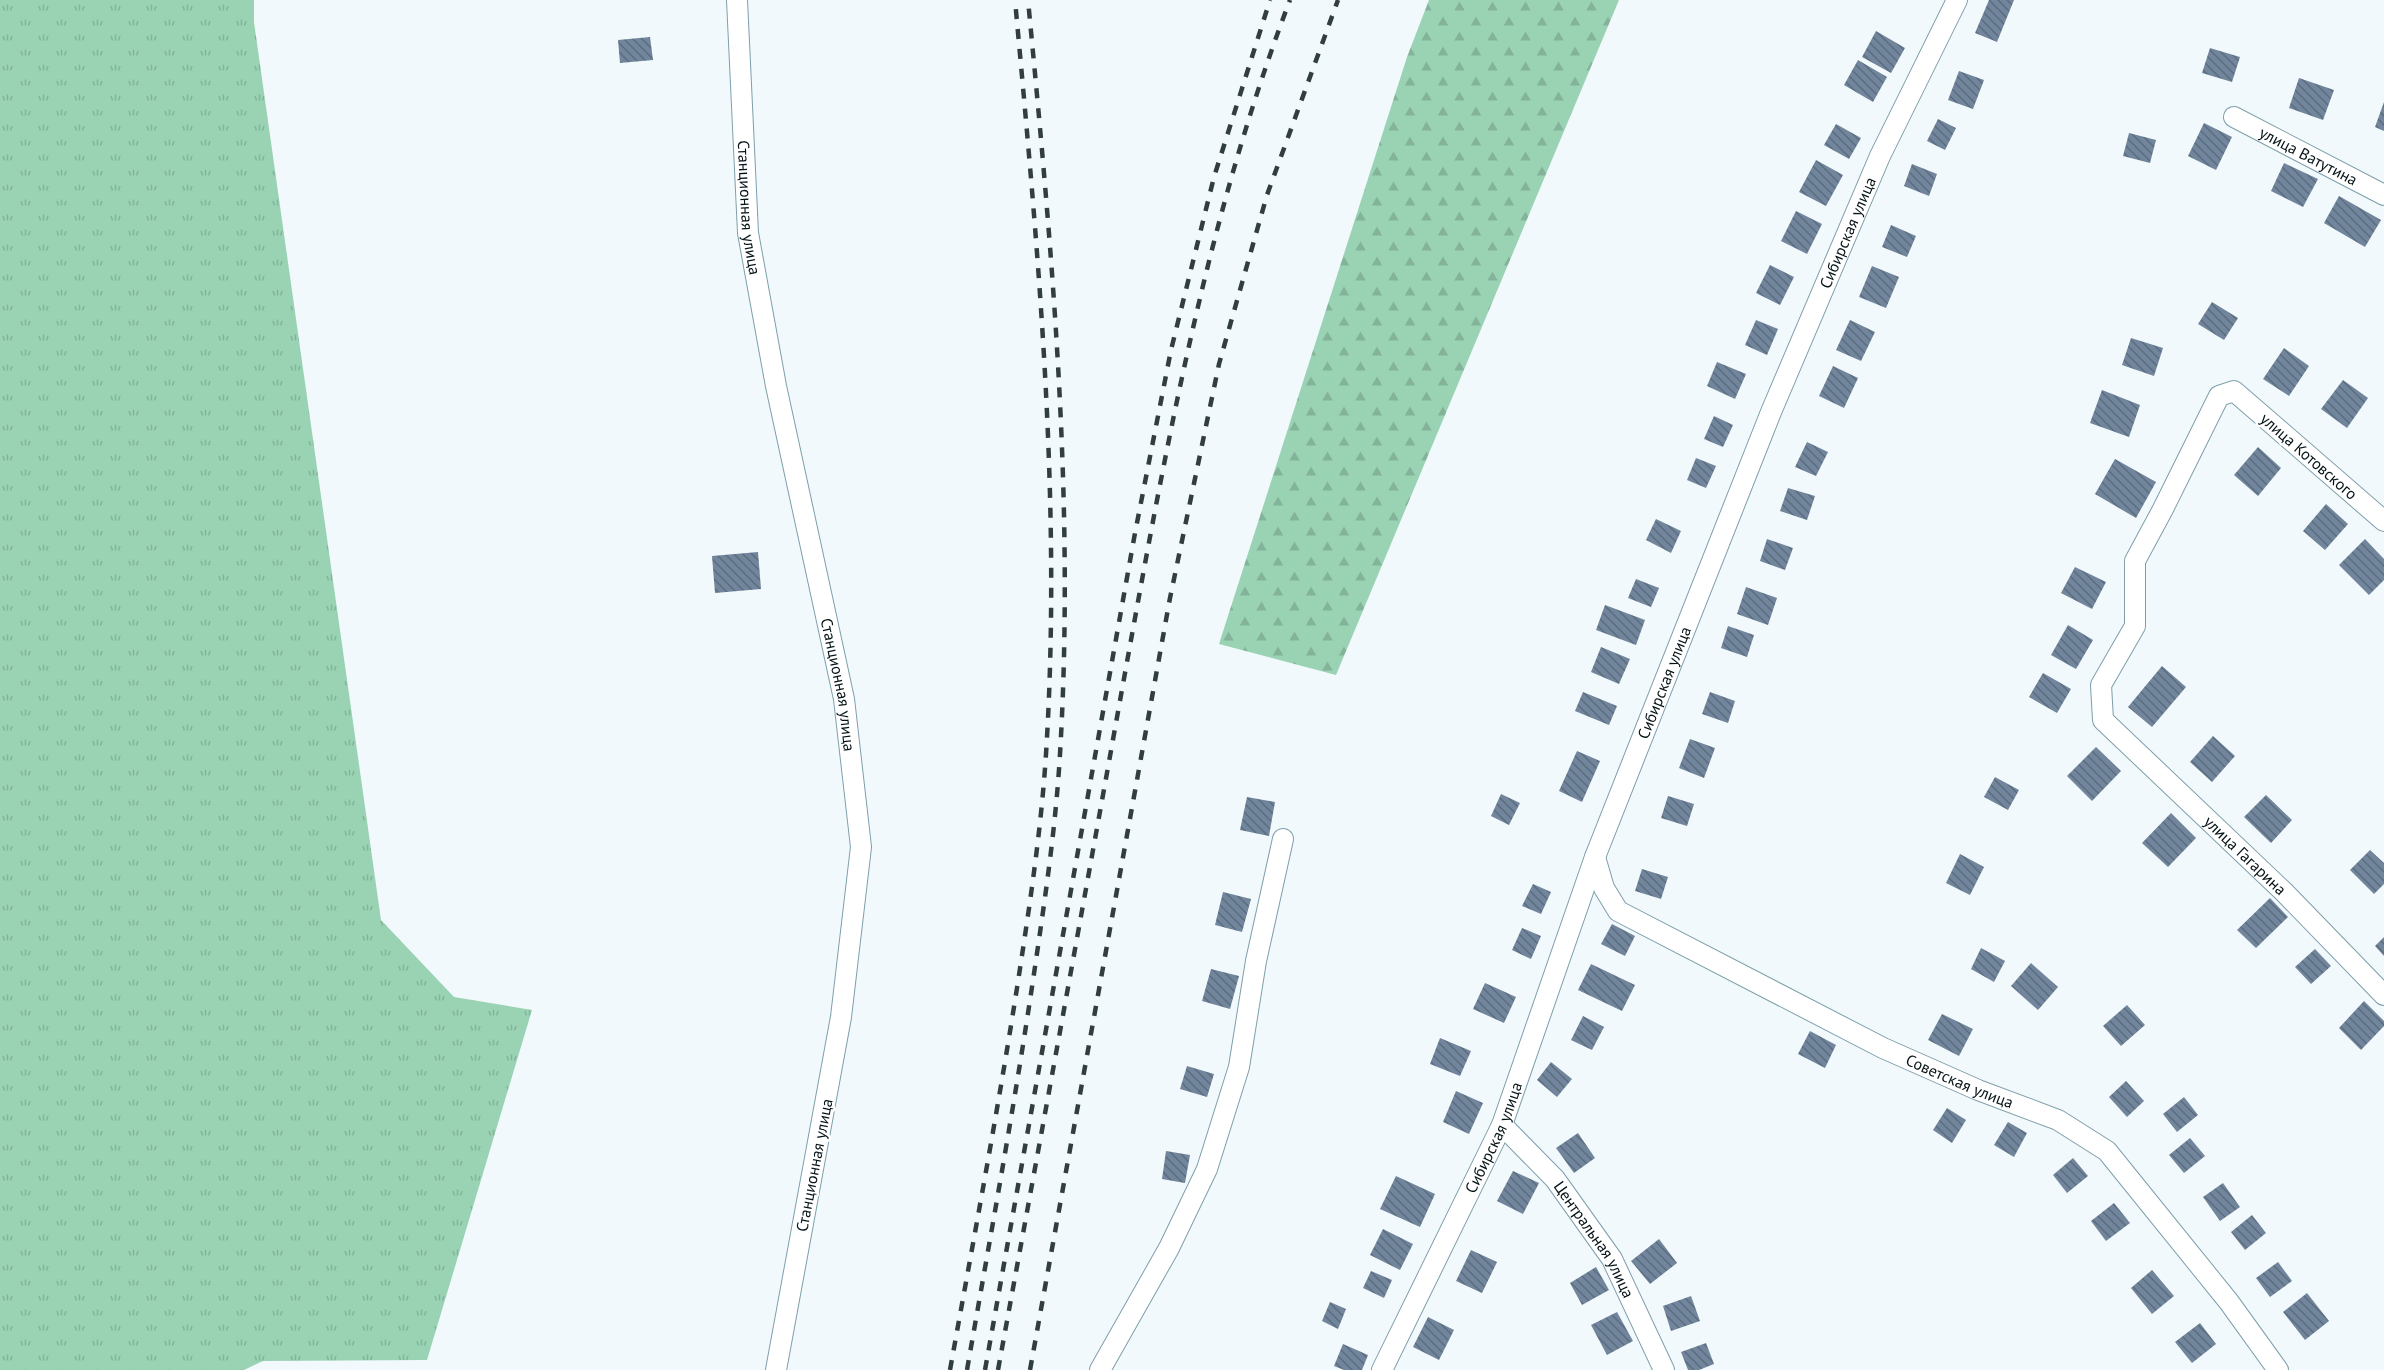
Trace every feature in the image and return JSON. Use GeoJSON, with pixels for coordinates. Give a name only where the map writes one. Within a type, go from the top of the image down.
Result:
{"type":"FeatureCollection","features":[{"type":"Feature","properties":{"kind":"street","name":"Станционная улица"},"geometry":{"type":"LineString","coordinates":[[736,0],[748,233],[776,386],[844,699],[861,848],[841,1017],[776,1370]]}},
{"type":"Feature","properties":{"kind":"street","name":"Сибирская улица"},"geometry":{"type":"LineString","coordinates":[[1382,1370],[1502,1125],[1595,857],[1771,412],[1880,156],[1957,0]]}},
{"type":"Feature","properties":{"kind":"street","name":"улица Ватутина"},"geometry":{"type":"LineString","coordinates":[[2234,117],[2384,195]]}},
{"type":"Feature","properties":{"kind":"street","name":"улица Котовского"},"geometry":{"type":"LineString","coordinates":[[2103,720],[2102,685],[2135,626],[2134,561],[2163,509],[2219,396],[2234,391],[2384,521]]}},
{"type":"Feature","properties":{"kind":"street","name":"улица Гагарина"},"geometry":{"type":"LineString","coordinates":[[2103,720],[2284,892],[2384,995]]}},
{"type":"Feature","properties":{"kind":"street"},"geometry":{"type":"LineString","coordinates":[[1100,1370],[1169,1248],[1207,1168],[1239,1066],[1256,961],[1283,839]]}},
{"type":"Feature","properties":{"kind":"street","name":"Советская улица"},"geometry":{"type":"LineString","coordinates":[[1595,857],[1604,888],[1618,911],[1883,1048],[1978,1090],[2058,1120],[2106,1151],[2229,1302],[2278,1370]]}},
{"type":"Feature","properties":{"kind":"street","name":"Центральная улица"},"geometry":{"type":"LineString","coordinates":[[1502,1125],[1555,1179],[1612,1259],[1664,1370]]}},
{"type":"Feature","properties":{"kind":"green space"},"geometry":{"type":"Polygon","coordinates":[[[0,0],[254,0],[254,22],[381,920],[454,997],[532,1010],[427,1360],[263,1361],[244,1370],[0,1370],[0,0]]]}},
{"type":"Feature","properties":{"kind":"green space"},"geometry":{"type":"Polygon","coordinates":[[[1429,0],[1619,0],[1336,675],[1219,644],[1407,57],[1429,0]]]}},
{"type":"Feature","properties":{"kind":"building"},"geometry":{"type":"Polygon","coordinates":[[[1989,0],[2014,0],[1997,42],[1975,33],[1989,0]]]}},
{"type":"Feature","properties":{"kind":"building"},"geometry":{"type":"Polygon","coordinates":[[[1876,31],[1905,48],[1891,73],[1862,57],[1876,31]]]}},
{"type":"Feature","properties":{"kind":"building"},"geometry":{"type":"Polygon","coordinates":[[[650,37],[653,60],[620,63],[618,40],[650,37]]]}},
{"type":"Feature","properties":{"kind":"building"},"geometry":{"type":"Polygon","coordinates":[[[2210,48],[2240,57],[2232,82],[2202,73],[2210,48]]]}},
{"type":"Feature","properties":{"kind":"building"},"geometry":{"type":"Polygon","coordinates":[[[1858,60],[1887,77],[1873,102],[1844,85],[1858,60]]]}},
{"type":"Feature","properties":{"kind":"building"},"geometry":{"type":"Polygon","coordinates":[[[1959,71],[1984,80],[1973,109],[1948,100],[1959,71]]]}},
{"type":"Feature","properties":{"kind":"building"},"geometry":{"type":"Polygon","coordinates":[[[2299,78],[2334,90],[2323,120],[2289,108],[2299,78]]]}},
{"type":"Feature","properties":{"kind":"building"},"geometry":{"type":"Polygon","coordinates":[[[2384,102],[2384,131],[2375,127],[2384,102]]]}},
{"type":"Feature","properties":{"kind":"building"},"geometry":{"type":"Polygon","coordinates":[[[1938,119],[1956,128],[1945,150],[1927,141],[1938,119]]]}},
{"type":"Feature","properties":{"kind":"building"},"geometry":{"type":"Polygon","coordinates":[[[2204,123],[2232,137],[2216,170],[2188,156],[2204,123]]]}},
{"type":"Feature","properties":{"kind":"building"},"geometry":{"type":"Polygon","coordinates":[[[1836,124],[1861,138],[1849,159],[1824,145],[1836,124]]]}},
{"type":"Feature","properties":{"kind":"building"},"geometry":{"type":"Polygon","coordinates":[[[2129,133],[2156,140],[2150,163],[2123,156],[2129,133]]]}},
{"type":"Feature","properties":{"kind":"building"},"geometry":{"type":"Polygon","coordinates":[[[1816,160],[1843,175],[1826,206],[1799,192],[1816,160]]]}},
{"type":"Feature","properties":{"kind":"building"},"geometry":{"type":"Polygon","coordinates":[[[2284,163],[2318,179],[2303,207],[2271,191],[2284,163]]]}},
{"type":"Feature","properties":{"kind":"building"},"geometry":{"type":"Polygon","coordinates":[[[1912,164],[1937,174],[1929,196],[1904,186],[1912,164]]]}},
{"type":"Feature","properties":{"kind":"building"},"geometry":{"type":"Polygon","coordinates":[[[2339,196],[2381,220],[2365,247],[2324,223],[2339,196]]]}},
{"type":"Feature","properties":{"kind":"building"},"geometry":{"type":"Polygon","coordinates":[[[1796,211],[1822,224],[1807,254],[1781,241],[1796,211]]]}},
{"type":"Feature","properties":{"kind":"building"},"geometry":{"type":"Polygon","coordinates":[[[1891,225],[1916,236],[1907,257],[1882,247],[1891,225]]]}},
{"type":"Feature","properties":{"kind":"building"},"geometry":{"type":"Polygon","coordinates":[[[1770,265],[1794,277],[1780,305],[1756,293],[1770,265]]]}},
{"type":"Feature","properties":{"kind":"building"},"geometry":{"type":"Polygon","coordinates":[[[1872,266],[1899,277],[1886,308],[1859,297],[1872,266]]]}},
{"type":"Feature","properties":{"kind":"building"},"geometry":{"type":"Polygon","coordinates":[[[2212,302],[2238,318],[2224,340],[2198,324],[2212,302]]]}},
{"type":"Feature","properties":{"kind":"building"},"geometry":{"type":"Polygon","coordinates":[[[1756,320],[1778,329],[1767,355],[1745,345],[1756,320]]]}},
{"type":"Feature","properties":{"kind":"building"},"geometry":{"type":"Polygon","coordinates":[[[1850,320],[1875,332],[1861,361],[1836,350],[1850,320]]]}},
{"type":"Feature","properties":{"kind":"building"},"geometry":{"type":"Polygon","coordinates":[[[2131,338],[2163,348],[2154,376],[2122,365],[2131,338]]]}},
{"type":"Feature","properties":{"kind":"building"},"geometry":{"type":"Polygon","coordinates":[[[2284,348],[2309,366],[2289,396],[2263,379],[2284,348]]]}},
{"type":"Feature","properties":{"kind":"building"},"geometry":{"type":"Polygon","coordinates":[[[1717,362],[1746,374],[1735,399],[1707,386],[1717,362]]]}},
{"type":"Feature","properties":{"kind":"building"},"geometry":{"type":"Polygon","coordinates":[[[1833,366],[1858,378],[1844,408],[1819,396],[1833,366]]]}},
{"type":"Feature","properties":{"kind":"building"},"geometry":{"type":"Polygon","coordinates":[[[2343,380],[2368,398],[2347,428],[2321,409],[2343,380]]]}},
{"type":"Feature","properties":{"kind":"building"},"geometry":{"type":"Polygon","coordinates":[[[2102,390],[2140,405],[2129,437],[2090,423],[2102,390]]]}},
{"type":"Feature","properties":{"kind":"building"},"geometry":{"type":"Polygon","coordinates":[[[1714,416],[1733,425],[1723,447],[1704,439],[1714,416]]]}},
{"type":"Feature","properties":{"kind":"building"},"geometry":{"type":"Polygon","coordinates":[[[1807,442],[1828,452],[1816,476],[1795,467],[1807,442]]]}},
{"type":"Feature","properties":{"kind":"building"},"geometry":{"type":"Polygon","coordinates":[[[2258,447],[2281,468],[2258,496],[2234,475],[2258,447]]]}},
{"type":"Feature","properties":{"kind":"building"},"geometry":{"type":"Polygon","coordinates":[[[1696,458],[1716,466],[1706,488],[1687,480],[1696,458]]]}},
{"type":"Feature","properties":{"kind":"building"},"geometry":{"type":"Polygon","coordinates":[[[2115,459],[2156,482],[2136,518],[2095,494],[2115,459]]]}},
{"type":"Feature","properties":{"kind":"building"},"geometry":{"type":"Polygon","coordinates":[[[1788,488],[1815,496],[1807,520],[1780,511],[1788,488]]]}},
{"type":"Feature","properties":{"kind":"building"},"geometry":{"type":"Polygon","coordinates":[[[2326,504],[2348,524],[2325,550],[2303,531],[2326,504]]]}},
{"type":"Feature","properties":{"kind":"building"},"geometry":{"type":"Polygon","coordinates":[[[1656,519],[1681,531],[1671,553],[1646,540],[1656,519]]]}},
{"type":"Feature","properties":{"kind":"building"},"geometry":{"type":"Polygon","coordinates":[[[1767,539],[1793,548],[1785,570],[1760,561],[1767,539]]]}},
{"type":"Feature","properties":{"kind":"building"},"geometry":{"type":"Polygon","coordinates":[[[2365,539],[2384,559],[2384,580],[2369,595],[2339,565],[2365,539]]]}},
{"type":"Feature","properties":{"kind":"building"},"geometry":{"type":"Polygon","coordinates":[[[758,552],[761,589],[715,593],[712,556],[758,552]]]}},
{"type":"Feature","properties":{"kind":"building"},"geometry":{"type":"Polygon","coordinates":[[[2075,567],[2106,582],[2092,609],[2061,593],[2075,567]]]}},
{"type":"Feature","properties":{"kind":"building"},"geometry":{"type":"Polygon","coordinates":[[[1636,579],[1659,588],[1651,607],[1628,598],[1636,579]]]}},
{"type":"Feature","properties":{"kind":"building"},"geometry":{"type":"Polygon","coordinates":[[[1746,587],[1777,598],[1768,625],[1737,614],[1746,587]]]}},
{"type":"Feature","properties":{"kind":"building"},"geometry":{"type":"Polygon","coordinates":[[[1605,605],[1645,620],[1636,645],[1596,630],[1605,605]]]}},
{"type":"Feature","properties":{"kind":"building"},"geometry":{"type":"Polygon","coordinates":[[[2068,625],[2093,640],[2076,669],[2051,655],[2068,625]]]}},
{"type":"Feature","properties":{"kind":"building"},"geometry":{"type":"Polygon","coordinates":[[[1728,626],[1754,635],[1747,657],[1721,648],[1728,626]]]}},
{"type":"Feature","properties":{"kind":"building"},"geometry":{"type":"Polygon","coordinates":[[[1601,647],[1630,659],[1619,684],[1591,672],[1601,647]]]}},
{"type":"Feature","properties":{"kind":"building"},"geometry":{"type":"Polygon","coordinates":[[[2162,666],[2186,687],[2152,727],[2128,707],[2162,666]]]}},
{"type":"Feature","properties":{"kind":"building"},"geometry":{"type":"Polygon","coordinates":[[[2043,673],[2071,689],[2057,713],[2029,697],[2043,673]]]}},
{"type":"Feature","properties":{"kind":"building"},"geometry":{"type":"Polygon","coordinates":[[[1583,692],[1617,706],[1609,725],[1575,711],[1583,692]]]}},
{"type":"Feature","properties":{"kind":"building"},"geometry":{"type":"Polygon","coordinates":[[[1710,692],[1735,701],[1728,723],[1702,714],[1710,692]]]}},
{"type":"Feature","properties":{"kind":"building"},"geometry":{"type":"Polygon","coordinates":[[[2213,736],[2235,756],[2212,782],[2190,762],[2213,736]]]}},
{"type":"Feature","properties":{"kind":"building"},"geometry":{"type":"Polygon","coordinates":[[[1690,739],[1715,748],[1704,778],[1679,768],[1690,739]]]}},
{"type":"Feature","properties":{"kind":"building"},"geometry":{"type":"Polygon","coordinates":[[[2096,747],[2121,771],[2092,801],[2067,776],[2096,747]]]}},
{"type":"Feature","properties":{"kind":"building"},"geometry":{"type":"Polygon","coordinates":[[[1577,751],[1600,761],[1582,802],[1559,791],[1577,751]]]}},
{"type":"Feature","properties":{"kind":"building"},"geometry":{"type":"Polygon","coordinates":[[[1995,777],[2019,790],[2008,810],[1984,797],[1995,777]]]}},
{"type":"Feature","properties":{"kind":"building"},"geometry":{"type":"Polygon","coordinates":[[[1501,794],[1520,803],[1509,825],[1491,816],[1501,794]]]}},
{"type":"Feature","properties":{"kind":"building"},"geometry":{"type":"Polygon","coordinates":[[[2266,795],[2292,820],[2271,843],[2244,817],[2266,795]]]}},
{"type":"Feature","properties":{"kind":"building"},"geometry":{"type":"Polygon","coordinates":[[[1668,796],[1694,804],[1687,826],[1661,818],[1668,796]]]}},
{"type":"Feature","properties":{"kind":"building"},"geometry":{"type":"Polygon","coordinates":[[[1247,797],[1275,802],[1269,836],[1240,830],[1247,797]]]}},
{"type":"Feature","properties":{"kind":"building"},"geometry":{"type":"Polygon","coordinates":[[[2171,813],[2196,838],[2168,867],[2142,843],[2171,813]]]}},
{"type":"Feature","properties":{"kind":"building"},"geometry":{"type":"Polygon","coordinates":[[[2370,850],[2384,863],[2384,884],[2374,894],[2350,870],[2370,850]]]}},
{"type":"Feature","properties":{"kind":"building"},"geometry":{"type":"Polygon","coordinates":[[[1960,854],[1984,867],[1970,895],[1946,883],[1960,854]]]}},
{"type":"Feature","properties":{"kind":"building"},"geometry":{"type":"Polygon","coordinates":[[[1642,869],[1668,877],[1661,899],[1635,891],[1642,869]]]}},
{"type":"Feature","properties":{"kind":"building"},"geometry":{"type":"Polygon","coordinates":[[[1533,884],[1551,892],[1541,914],[1522,906],[1533,884]]]}},
{"type":"Feature","properties":{"kind":"building"},"geometry":{"type":"Polygon","coordinates":[[[1223,892],[1251,899],[1242,932],[1215,925],[1223,892]]]}},
{"type":"Feature","properties":{"kind":"building"},"geometry":{"type":"Polygon","coordinates":[[[2270,898],[2288,917],[2256,948],[2237,930],[2270,898]]]}},
{"type":"Feature","properties":{"kind":"building"},"geometry":{"type":"Polygon","coordinates":[[[1612,924],[1635,936],[1625,956],[1601,944],[1612,924]]]}},
{"type":"Feature","properties":{"kind":"building"},"geometry":{"type":"Polygon","coordinates":[[[1522,928],[1541,936],[1531,959],[1512,950],[1522,928]]]}},
{"type":"Feature","properties":{"kind":"building"},"geometry":{"type":"Polygon","coordinates":[[[2384,937],[2384,956],[2375,946],[2384,937]]]}},
{"type":"Feature","properties":{"kind":"building"},"geometry":{"type":"Polygon","coordinates":[[[1981,948],[2005,961],[1994,982],[1971,969],[1981,948]]]}},
{"type":"Feature","properties":{"kind":"building"},"geometry":{"type":"Polygon","coordinates":[[[2315,949],[2331,966],[2311,984],[2295,967],[2315,949]]]}},
{"type":"Feature","properties":{"kind":"building"},"geometry":{"type":"Polygon","coordinates":[[[2031,963],[2058,987],[2038,1010],[2011,986],[2031,963]]]}},
{"type":"Feature","properties":{"kind":"building"},"geometry":{"type":"Polygon","coordinates":[[[1591,964],[1635,985],[1622,1011],[1578,990],[1591,964]]]}},
{"type":"Feature","properties":{"kind":"building"},"geometry":{"type":"Polygon","coordinates":[[[1211,969],[1239,976],[1230,1009],[1202,1001],[1211,969]]]}},
{"type":"Feature","properties":{"kind":"building"},"geometry":{"type":"Polygon","coordinates":[[[1485,983],[1516,997],[1504,1023],[1473,1009],[1485,983]]]}},
{"type":"Feature","properties":{"kind":"building"},"geometry":{"type":"Polygon","coordinates":[[[2364,1001],[2384,1021],[2384,1026],[2361,1050],[2339,1028],[2364,1001]]]}},
{"type":"Feature","properties":{"kind":"building"},"geometry":{"type":"Polygon","coordinates":[[[2127,1005],[2145,1025],[2121,1046],[2103,1026],[2127,1005]]]}},
{"type":"Feature","properties":{"kind":"building"},"geometry":{"type":"Polygon","coordinates":[[[1942,1014],[1973,1029],[1959,1056],[1928,1040],[1942,1014]]]}},
{"type":"Feature","properties":{"kind":"building"},"geometry":{"type":"Polygon","coordinates":[[[1583,1016],[1604,1027],[1592,1050],[1571,1040],[1583,1016]]]}},
{"type":"Feature","properties":{"kind":"building"},"geometry":{"type":"Polygon","coordinates":[[[1810,1031],[1836,1045],[1825,1068],[1798,1054],[1810,1031]]]}},
{"type":"Feature","properties":{"kind":"building"},"geometry":{"type":"Polygon","coordinates":[[[1440,1038],[1471,1051],[1460,1076],[1430,1064],[1440,1038]]]}},
{"type":"Feature","properties":{"kind":"building"},"geometry":{"type":"Polygon","coordinates":[[[1551,1062],[1572,1079],[1557,1097],[1537,1080],[1551,1062]]]}},
{"type":"Feature","properties":{"kind":"building"},"geometry":{"type":"Polygon","coordinates":[[[1187,1066],[1214,1074],[1207,1097],[1180,1089],[1187,1066]]]}},
{"type":"Feature","properties":{"kind":"building"},"geometry":{"type":"Polygon","coordinates":[[[2126,1081],[2144,1101],[2127,1117],[2109,1097],[2126,1081]]]}},
{"type":"Feature","properties":{"kind":"building"},"geometry":{"type":"Polygon","coordinates":[[[1456,1091],[1483,1103],[1469,1134],[1443,1122],[1456,1091]]]}},
{"type":"Feature","properties":{"kind":"building"},"geometry":{"type":"Polygon","coordinates":[[[2184,1097],[2198,1115],[2177,1132],[2163,1114],[2184,1097]]]}},
{"type":"Feature","properties":{"kind":"building"},"geometry":{"type":"Polygon","coordinates":[[[1947,1108],[1966,1120],[1952,1143],[1933,1130],[1947,1108]]]}},
{"type":"Feature","properties":{"kind":"building"},"geometry":{"type":"Polygon","coordinates":[[[2008,1122],[2027,1133],[2014,1157],[1994,1145],[2008,1122]]]}},
{"type":"Feature","properties":{"kind":"building"},"geometry":{"type":"Polygon","coordinates":[[[1578,1133],[1595,1158],[1574,1173],[1556,1148],[1578,1133]]]}},
{"type":"Feature","properties":{"kind":"building"},"geometry":{"type":"Polygon","coordinates":[[[2190,1138],[2205,1156],[2184,1173],[2169,1155],[2190,1138]]]}},
{"type":"Feature","properties":{"kind":"building"},"geometry":{"type":"Polygon","coordinates":[[[1166,1151],[1190,1155],[1185,1183],[1162,1179],[1166,1151]]]}},
{"type":"Feature","properties":{"kind":"building"},"geometry":{"type":"Polygon","coordinates":[[[2073,1158],[2088,1176],[2067,1193],[2053,1175],[2073,1158]]]}},
{"type":"Feature","properties":{"kind":"building"},"geometry":{"type":"Polygon","coordinates":[[[1513,1171],[1539,1183],[1523,1214],[1497,1201],[1513,1171]]]}},
{"type":"Feature","properties":{"kind":"building"},"geometry":{"type":"Polygon","coordinates":[[[1396,1176],[1435,1194],[1420,1227],[1380,1209],[1396,1176]]]}},
{"type":"Feature","properties":{"kind":"building"},"geometry":{"type":"Polygon","coordinates":[[[2223,1183],[2240,1207],[2220,1221],[2203,1197],[2223,1183]]]}},
{"type":"Feature","properties":{"kind":"building"},"geometry":{"type":"Polygon","coordinates":[[[2114,1203],[2130,1223],[2106,1241],[2091,1221],[2114,1203]]]}},
{"type":"Feature","properties":{"kind":"building"},"geometry":{"type":"Polygon","coordinates":[[[2252,1215],[2266,1233],[2245,1250],[2231,1232],[2252,1215]]]}},
{"type":"Feature","properties":{"kind":"building"},"geometry":{"type":"Polygon","coordinates":[[[1383,1229],[1413,1244],[1400,1270],[1370,1255],[1383,1229]]]}},
{"type":"Feature","properties":{"kind":"building"},"geometry":{"type":"Polygon","coordinates":[[[1659,1239],[1677,1263],[1650,1284],[1631,1261],[1659,1239]]]}},
{"type":"Feature","properties":{"kind":"building"},"geometry":{"type":"Polygon","coordinates":[[[1471,1250],[1497,1262],[1482,1293],[1456,1281],[1471,1250]]]}},
{"type":"Feature","properties":{"kind":"building"},"geometry":{"type":"Polygon","coordinates":[[[2278,1262],[2292,1281],[2270,1297],[2256,1278],[2278,1262]]]}},
{"type":"Feature","properties":{"kind":"building"},"geometry":{"type":"Polygon","coordinates":[[[1596,1267],[1609,1290],[1582,1305],[1570,1283],[1596,1267]]]}},
{"type":"Feature","properties":{"kind":"building"},"geometry":{"type":"Polygon","coordinates":[[[2152,1270],[2174,1296],[2152,1314],[2131,1288],[2152,1270]]]}},
{"type":"Feature","properties":{"kind":"building"},"geometry":{"type":"Polygon","coordinates":[[[1371,1271],[1392,1280],[1384,1298],[1363,1288],[1371,1271]]]}},
{"type":"Feature","properties":{"kind":"building"},"geometry":{"type":"Polygon","coordinates":[[[2307,1293],[2329,1321],[2305,1340],[2283,1312],[2307,1293]]]}},
{"type":"Feature","properties":{"kind":"building"},"geometry":{"type":"Polygon","coordinates":[[[1691,1296],[1700,1321],[1671,1331],[1663,1306],[1691,1296]]]}},
{"type":"Feature","properties":{"kind":"building"},"geometry":{"type":"Polygon","coordinates":[[[1330,1302],[1346,1309],[1338,1329],[1322,1321],[1330,1302]]]}},
{"type":"Feature","properties":{"kind":"building"},"geometry":{"type":"Polygon","coordinates":[[[1617,1312],[1633,1341],[1607,1355],[1591,1325],[1617,1312]]]}},
{"type":"Feature","properties":{"kind":"building"},"geometry":{"type":"Polygon","coordinates":[[[1428,1317],[1454,1330],[1439,1360],[1413,1347],[1428,1317]]]}},
{"type":"Feature","properties":{"kind":"building"},"geometry":{"type":"Polygon","coordinates":[[[2200,1323],[2216,1344],[2192,1363],[2175,1342],[2200,1323]]]}},
{"type":"Feature","properties":{"kind":"building"},"geometry":{"type":"Polygon","coordinates":[[[1706,1343],[1714,1364],[1699,1370],[1688,1370],[1681,1352],[1706,1343]]]}},
{"type":"Feature","properties":{"kind":"building"},"geometry":{"type":"Polygon","coordinates":[[[1343,1344],[1368,1355],[1362,1370],[1344,1370],[1334,1366],[1343,1344]]]}},
{"type":"Feature","properties":{"kind":"railway"},"geometry":{"type":"LineString","coordinates":[[950,1370],[1017,988],[1038,842],[1046,754],[1050,660],[1049,471],[1039,282],[1015,0]]}},
{"type":"Feature","properties":{"kind":"railway"},"geometry":{"type":"LineString","coordinates":[[967,1370],[1028,1011],[1050,857],[1060,754],[1065,565],[1059,376],[1028,0]]}},
{"type":"Feature","properties":{"kind":"railway"},"geometry":{"type":"LineString","coordinates":[[985,1370],[1135,533],[1171,350],[1214,177],[1270,0]]}},
{"type":"Feature","properties":{"kind":"railway"},"geometry":{"type":"LineString","coordinates":[[998,1370],[1172,424],[1211,252],[1234,167],[1260,83],[1290,0]]}},
{"type":"Feature","properties":{"kind":"railway"},"geometry":{"type":"LineString","coordinates":[[1030,1370],[1170,598],[1219,364],[1267,195],[1338,0]]}}]}
